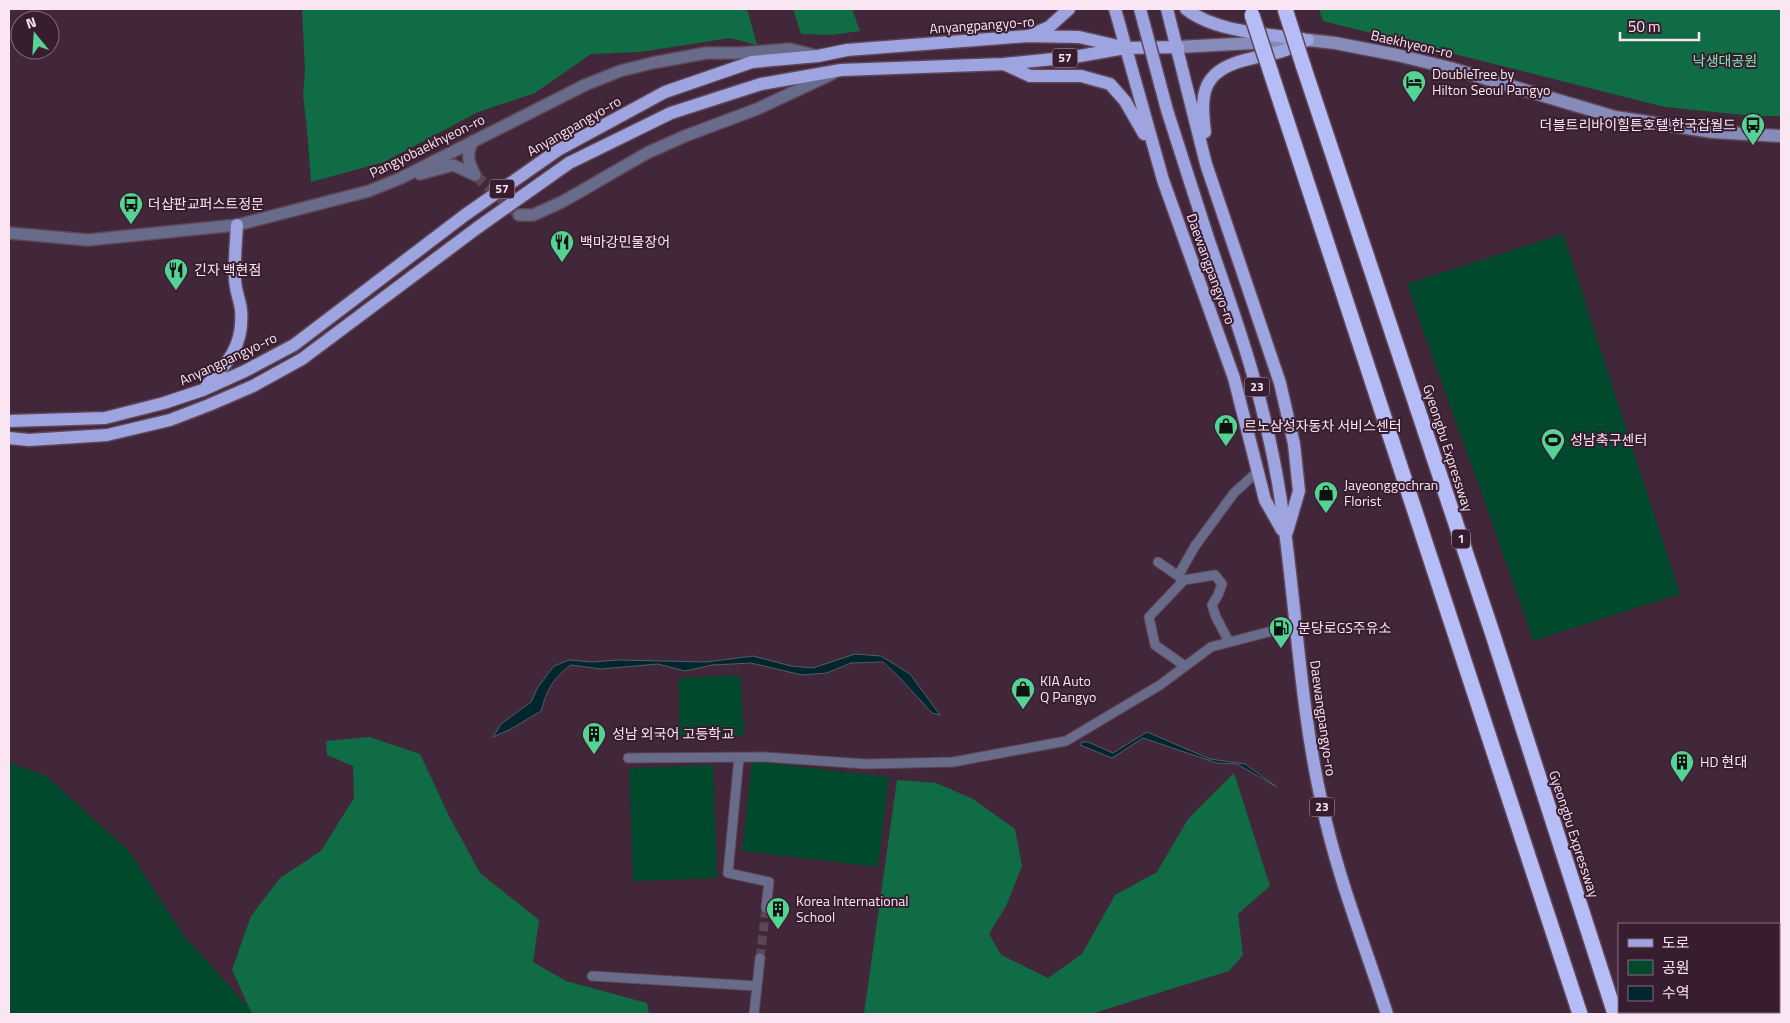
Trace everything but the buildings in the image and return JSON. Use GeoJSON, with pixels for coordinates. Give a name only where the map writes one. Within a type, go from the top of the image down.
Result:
{"type":"FeatureCollection","features":[{"type":"Feature","properties":{"kind":"highway","name":"Gyeongbu Expressway"},"geometry":{"type":"LineString","coordinates":[[1285,9],[1492,632],[1615,1014]]}},
{"type":"Feature","properties":{"kind":"highway"},"geometry":{"type":"LineString","coordinates":[[1251,12],[1580,1014]]}},
{"type":"Feature","properties":{"kind":"main road","name":"57"},"geometry":{"type":"LineString","coordinates":[[1028,36],[1050,26],[1069,9]]}},
{"type":"Feature","properties":{"kind":"main road","name":"Daewangpangyo-ro"},"geometry":{"type":"LineString","coordinates":[[1115,9],[1163,180],[1234,378],[1265,500],[1286,537]]}},
{"type":"Feature","properties":{"kind":"main road","name":"Daewangpangyo-ro"},"geometry":{"type":"LineString","coordinates":[[1140,9],[1167,110],[1209,241],[1249,356],[1258,391],[1272,450],[1286,537],[1311,750],[1322,805],[1336,859],[1387,1014]]}},
{"type":"Feature","properties":{"kind":"main road","name":"Daewangpangyo-ro"},"geometry":{"type":"LineString","coordinates":[[1167,9],[1206,164],[1280,383],[1294,444],[1300,491],[1286,537]]}},
{"type":"Feature","properties":{"kind":"main road"},"geometry":{"type":"LineString","coordinates":[[1186,9],[1217,24],[1244,32],[1308,40]]}},
{"type":"Feature","properties":{"kind":"main road","name":"Anyangpangyo-ro"},"geometry":{"type":"LineString","coordinates":[[9,421],[105,418],[164,404],[203,390],[245,371],[294,345],[465,216],[558,150],[665,92],[752,62],[818,56],[847,50],[1028,36],[1079,37],[1125,48]]}},
{"type":"Feature","properties":{"kind":"main road","name":"Baekhyeon-ro"},"geometry":{"type":"LineString","coordinates":[[1178,47],[1308,40],[1398,55],[1450,68],[1615,117],[1713,132],[1781,136]]}},
{"type":"Feature","properties":{"kind":"main road"},"geometry":{"type":"LineString","coordinates":[[1206,164],[1203,114],[1205,90],[1211,78],[1229,65],[1282,51],[1308,40]]}},
{"type":"Feature","properties":{"kind":"main road","name":"Anyangpangyo-ro"},"geometry":{"type":"LineString","coordinates":[[9,438],[28,440],[107,435],[170,420],[253,386],[302,359],[477,228],[569,163],[671,113],[761,84],[841,70],[1004,64],[1074,57],[1125,48],[1178,47]]}},
{"type":"Feature","properties":{"kind":"main road"},"geometry":{"type":"LineString","coordinates":[[1004,64],[1030,76],[1081,76],[1110,84],[1125,101],[1140,125],[1163,180]]}},
{"type":"Feature","properties":{"kind":"main road"},"geometry":{"type":"LineString","coordinates":[[203,390],[223,369],[236,350],[242,329],[241,309],[235,281],[237,225]]}},
{"type":"Feature","properties":{"kind":"street","name":"Pangyobaekhyeon-ro"},"geometry":{"type":"LineString","coordinates":[[9,234],[88,240],[237,225],[368,192],[401,178],[584,85],[620,72],[652,63],[706,53],[741,53],[790,49],[818,56]]}},
{"type":"Feature","properties":{"kind":"street"},"geometry":{"type":"LineString","coordinates":[[519,215],[532,215],[562,202],[647,153],[757,108],[841,70]]}},
{"type":"Feature","properties":{"kind":"street"},"geometry":{"type":"LineString","coordinates":[[401,178],[453,165],[475,175],[469,165],[468,158],[468,150],[473,141]]}},
{"type":"Feature","properties":{"kind":"street"},"geometry":{"type":"LineString","coordinates":[[1185,666],[1155,645],[1149,618],[1181,578],[1195,546],[1234,493],[1258,471]]}},
{"type":"Feature","properties":{"kind":"street"},"geometry":{"type":"LineString","coordinates":[[1158,562],[1181,578],[1215,575],[1222,584],[1212,605],[1216,617],[1230,642]]}},
{"type":"Feature","properties":{"kind":"street"},"geometry":{"type":"LineString","coordinates":[[628,758],[765,757],[866,764],[953,762],[1066,741],[1160,685],[1211,647],[1295,625]]}},
{"type":"Feature","properties":{"kind":"street"},"geometry":{"type":"LineString","coordinates":[[739,757],[728,873],[769,882],[766,908]]}},
{"type":"Feature","properties":{"kind":"street"},"geometry":{"type":"LineString","coordinates":[[754,1014],[760,958]]}},
{"type":"Feature","properties":{"kind":"street"},"geometry":{"type":"LineString","coordinates":[[592,976],[757,986]]}},
{"type":"Feature","properties":{"kind":"green space"},"geometry":{"type":"Polygon","coordinates":[[[302,9],[747,9],[757,45],[730,38],[640,52],[591,54],[535,93],[478,112],[384,162],[311,182],[303,95],[305,71],[302,9]]]}},
{"type":"Feature","properties":{"kind":"green space"},"geometry":{"type":"Polygon","coordinates":[[[793,9],[852,9],[860,31],[831,35],[801,34],[793,9]]]}},
{"type":"Feature","properties":{"kind":"green space","name":"낙생대공원"},"geometry":{"type":"Polygon","coordinates":[[[1319,9],[1781,9],[1781,116],[1754,116],[1665,107],[1323,21],[1319,9]]]}},
{"type":"Feature","properties":{"kind":"green space","name":"성남축구센터"},"geometry":{"type":"Polygon","coordinates":[[[1563,234],[1680,594],[1533,641],[1407,284],[1563,234]]]}},
{"type":"Feature","properties":{"kind":"green space"},"geometry":{"type":"Polygon","coordinates":[[[740,675],[744,735],[679,738],[679,678],[740,675]]]}},
{"type":"Feature","properties":{"kind":"green space"},"geometry":{"type":"Polygon","coordinates":[[[369,737],[420,754],[449,816],[480,873],[539,920],[533,962],[566,981],[647,1003],[649,1014],[252,1014],[232,970],[251,916],[280,878],[321,851],[354,798],[353,766],[327,755],[326,741],[369,737]]]}},
{"type":"Feature","properties":{"kind":"green space"},"geometry":{"type":"Polygon","coordinates":[[[752,761],[889,777],[878,867],[742,851],[752,761]]]}},
{"type":"Feature","properties":{"kind":"green space"},"geometry":{"type":"Polygon","coordinates":[[[9,762],[46,776],[129,851],[183,935],[255,1014],[9,1014],[9,762]]]}},
{"type":"Feature","properties":{"kind":"green space"},"geometry":{"type":"Polygon","coordinates":[[[713,765],[717,878],[633,881],[629,768],[713,765]]]}},
{"type":"Feature","properties":{"kind":"green space"},"geometry":{"type":"Polygon","coordinates":[[[1234,773],[1270,886],[1238,914],[1243,955],[1229,971],[1091,1014],[864,1014],[897,780],[936,783],[973,799],[1015,829],[1022,866],[1006,906],[989,934],[1001,955],[1048,978],[1082,954],[1115,895],[1157,872],[1188,819],[1234,773]]]}},
{"type":"Feature","properties":{"kind":"green space"},"geometry":{"type":"Polygon","coordinates":[[[1780,984],[1781,1014],[1679,1014],[1780,1013],[1780,984]]]}},
{"type":"Feature","properties":{"kind":"water"},"geometry":{"type":"Polygon","coordinates":[[[855,654],[881,656],[910,674],[940,715],[932,713],[883,662],[851,663],[827,673],[802,675],[751,663],[712,665],[685,671],[658,664],[601,669],[571,665],[551,685],[541,711],[511,729],[493,737],[501,724],[531,702],[538,687],[554,666],[569,660],[592,662],[618,660],[706,662],[753,656],[791,666],[813,668],[855,654]]]}},
{"type":"Feature","properties":{"kind":"water"},"geometry":{"type":"Polygon","coordinates":[[[1147,732],[1210,759],[1245,764],[1277,787],[1237,764],[1217,763],[1143,738],[1112,758],[1080,745],[1082,742],[1088,742],[1113,753],[1147,732]]]}},
{"type":"Feature","properties":{"kind":"tunnel"},"geometry":{"type":"LineString","coordinates":[[475,175],[519,215]]}},
{"type":"Feature","properties":{"kind":"tunnel"},"geometry":{"type":"LineString","coordinates":[[760,958],[766,908]]}},
{"type":"Feature","properties":{"kind":"place","name":"DoubleTree by Hilton Seoul Pangyo"},"geometry":{"type":"Point","coordinates":[1414,103]}},
{"type":"Feature","properties":{"kind":"place","name":"더블트리바이힐튼호텔.한국잡월드"},"geometry":{"type":"Point","coordinates":[1753,146]}},
{"type":"Feature","properties":{"kind":"place","name":"더샵판교퍼스트정문"},"geometry":{"type":"Point","coordinates":[131,225]}},
{"type":"Feature","properties":{"kind":"place","name":"백마강민물장어"},"geometry":{"type":"Point","coordinates":[562,263]}},
{"type":"Feature","properties":{"kind":"place","name":"긴자 백현점"},"geometry":{"type":"Point","coordinates":[176,291]}},
{"type":"Feature","properties":{"kind":"place","name":"르노삼성자동차 서비스센터"},"geometry":{"type":"Point","coordinates":[1226,447]}},
{"type":"Feature","properties":{"kind":"place","name":"성남축구센터"},"geometry":{"type":"Point","coordinates":[1553,461]}},
{"type":"Feature","properties":{"kind":"place","name":"Jayeonggochran Florist"},"geometry":{"type":"Point","coordinates":[1326,514]}},
{"type":"Feature","properties":{"kind":"place","name":"분당로GS주유소"},"geometry":{"type":"Point","coordinates":[1281,649]}},
{"type":"Feature","properties":{"kind":"place","name":"KIA Auto Q Pangyo"},"geometry":{"type":"Point","coordinates":[1023,710]}},
{"type":"Feature","properties":{"kind":"place","name":"성남 외국어 고등학교"},"geometry":{"type":"Point","coordinates":[594,755]}},
{"type":"Feature","properties":{"kind":"place","name":"HD 현대"},"geometry":{"type":"Point","coordinates":[1682,783]}},
{"type":"Feature","properties":{"kind":"place","name":"Korea International School"},"geometry":{"type":"Point","coordinates":[778,930]}}]}
